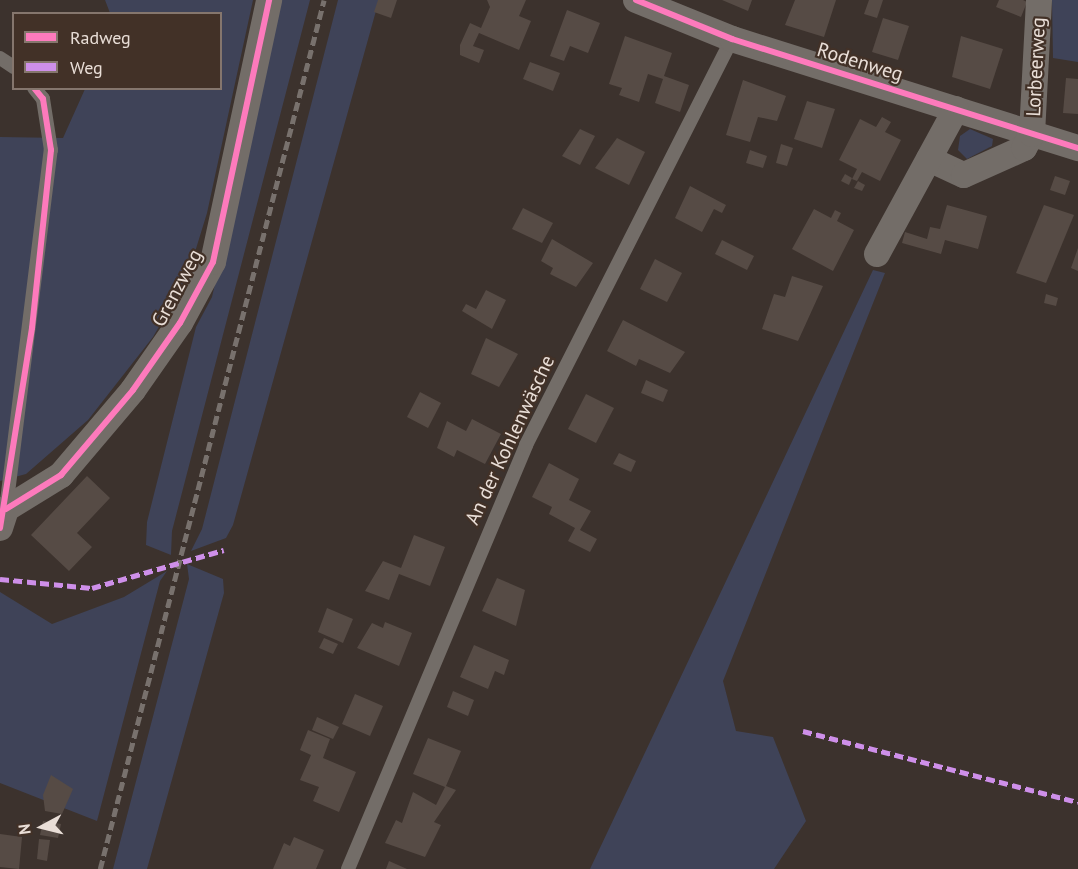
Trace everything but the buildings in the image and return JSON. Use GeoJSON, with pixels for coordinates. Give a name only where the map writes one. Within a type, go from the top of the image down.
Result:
{"type":"FeatureCollection","features":[{"type":"Feature","properties":{"kind":"street","name":"Grenzweg"},"geometry":{"type":"LineString","coordinates":[[3,519],[61,475],[126,399],[180,323],[213,262],[269,0]]}},
{"type":"Feature","properties":{"kind":"street","name":"Rodenweg"},"geometry":{"type":"LineString","coordinates":[[636,0],[732,39],[1078,148]]}},
{"type":"Feature","properties":{"kind":"street","name":"Lorbeerweg"},"geometry":{"type":"LineString","coordinates":[[1032,134],[1039,0]]}},
{"type":"Feature","properties":{"kind":"street"},"geometry":{"type":"LineString","coordinates":[[877,254],[956,110]]}},
{"type":"Feature","properties":{"kind":"street"},"geometry":{"type":"LineString","coordinates":[[929,159],[964,175],[1024,148],[1032,134]]}},
{"type":"Feature","properties":{"kind":"lane","name":"An der Kohlenwäsche"},"geometry":{"type":"LineString","coordinates":[[348,869],[526,445],[732,39]]}},
{"type":"Feature","properties":{"kind":"lane"},"geometry":{"type":"LineString","coordinates":[[3,519],[51,150],[43,99],[36,90]]}},
{"type":"Feature","properties":{"kind":"shaded area"},"geometry":{"type":"Polygon","coordinates":[[[105,0],[253,0],[207,213],[187,278],[153,337],[88,420],[26,474],[0,481],[0,137],[63,138],[85,90],[222,90],[222,12],[110,12],[105,0]]]}},
{"type":"Feature","properties":{"kind":"shaded area"},"geometry":{"type":"Polygon","coordinates":[[[281,0],[310,0],[172,531],[171,555],[146,545],[147,522],[196,327],[212,297],[281,0]]]}},
{"type":"Feature","properties":{"kind":"shaded area"},"geometry":{"type":"Polygon","coordinates":[[[338,0],[379,0],[233,525],[226,538],[191,551],[202,529],[338,0]]]}},
{"type":"Feature","properties":{"kind":"shaded area"},"geometry":{"type":"Polygon","coordinates":[[[1052,0],[1078,0],[1078,62],[1053,58],[1052,0]]]}},
{"type":"Feature","properties":{"kind":"shaded area"},"geometry":{"type":"Polygon","coordinates":[[[970,129],[993,139],[992,146],[967,159],[958,150],[960,136],[970,129]]]}},
{"type":"Feature","properties":{"kind":"shaded area"},"geometry":{"type":"Polygon","coordinates":[[[873,270],[885,273],[723,681],[736,731],[773,737],[806,821],[774,869],[590,869],[873,270]]]}},
{"type":"Feature","properties":{"kind":"shaded area"},"geometry":{"type":"Polygon","coordinates":[[[187,564],[223,579],[224,593],[147,869],[113,869],[189,579],[187,564]]]}},
{"type":"Feature","properties":{"kind":"shaded area"},"geometry":{"type":"Polygon","coordinates":[[[167,571],[160,581],[97,821],[0,783],[0,592],[52,624],[124,597],[167,571]]]}},
{"type":"Feature","properties":{"kind":"railway"},"geometry":{"type":"LineString","coordinates":[[100,869],[324,0]]}},
{"type":"Feature","properties":{"kind":"marked path"},"geometry":{"type":"LineString","coordinates":[[0,579],[92,588],[224,550]]}},
{"type":"Feature","properties":{"kind":"marked path"},"geometry":{"type":"LineString","coordinates":[[803,731],[1078,802]]}},
{"type":"Feature","properties":{"kind":"cycle path"},"geometry":{"type":"LineString","coordinates":[[6,509],[61,475],[133,390],[180,323],[213,262],[269,0]]}},
{"type":"Feature","properties":{"kind":"cycle path"},"geometry":{"type":"LineString","coordinates":[[636,0],[732,39],[1078,148]]}},
{"type":"Feature","properties":{"kind":"cycle path"},"geometry":{"type":"LineString","coordinates":[[0,528],[32,328],[51,150],[43,99],[36,90]]}}]}
